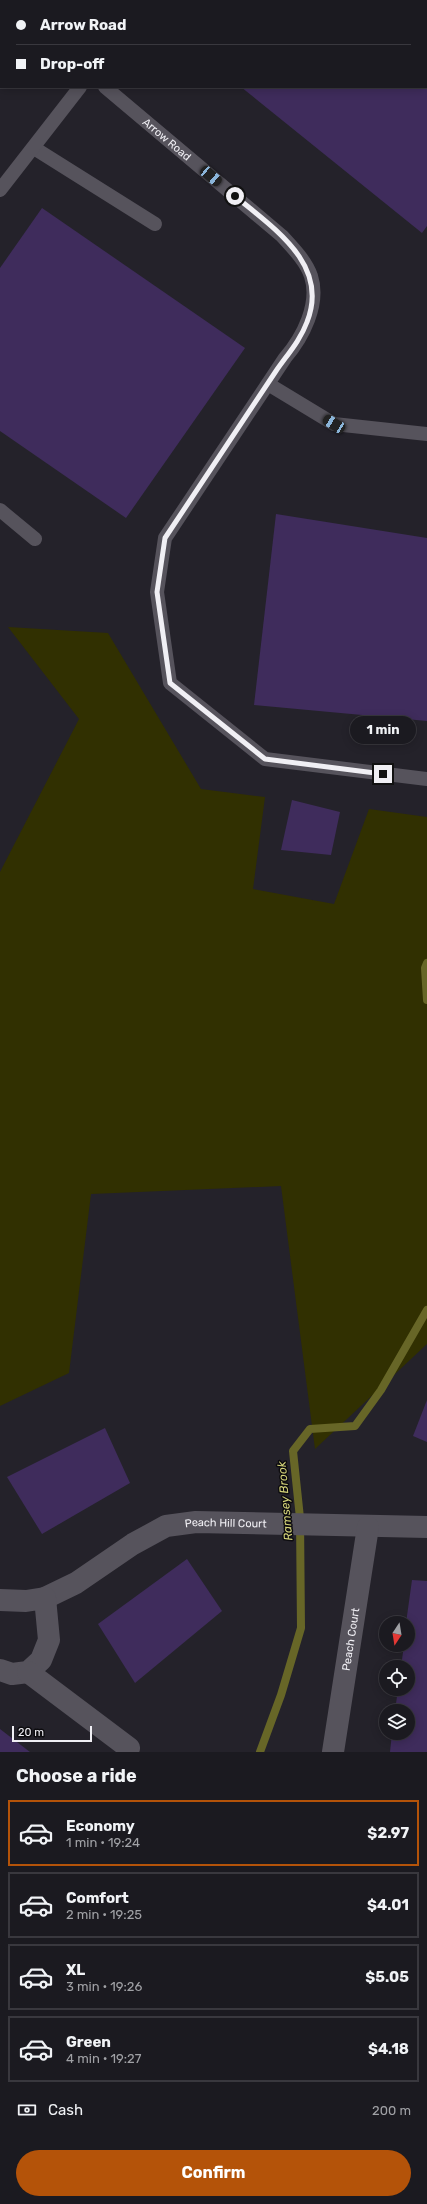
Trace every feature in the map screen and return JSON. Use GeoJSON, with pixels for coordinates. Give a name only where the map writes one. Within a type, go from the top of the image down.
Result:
{"type":"FeatureCollection","features":[{"type":"Feature","properties":{"kind":"street","name":"Peach Hill Court"},"geometry":{"type":"LineString","coordinates":[[0,1600],[26,1601],[45,1598],[76,1582],[133,1544],[166,1526],[196,1522],[427,1528]]}},
{"type":"Feature","properties":{"kind":"street","name":"Peach Court"},"geometry":{"type":"LineString","coordinates":[[333,1752],[368,1527]]}},
{"type":"Feature","properties":{"kind":"street"},"geometry":{"type":"LineString","coordinates":[[0,1670],[12,1674],[28,1672],[41,1660],[49,1640],[45,1598]]}},
{"type":"Feature","properties":{"kind":"street"},"geometry":{"type":"LineString","coordinates":[[28,1672],[129,1748]]}},
{"type":"Feature","properties":{"kind":"lane"},"geometry":{"type":"LineString","coordinates":[[0,190],[79,88]]}},
{"type":"Feature","properties":{"kind":"lane","name":"Arrow Road"},"geometry":{"type":"LineString","coordinates":[[106,88],[282,236],[298,254],[311,276],[313,296],[308,322],[295,346],[165,538],[157,592],[170,683],[265,759],[427,779]]}},
{"type":"Feature","properties":{"kind":"lane"},"geometry":{"type":"LineString","coordinates":[[34,148],[155,224]]}},
{"type":"Feature","properties":{"kind":"lane"},"geometry":{"type":"LineString","coordinates":[[268,384],[334,424],[427,434]]}},
{"type":"Feature","properties":{"kind":"lane"},"geometry":{"type":"LineString","coordinates":[[0,510],[35,539]]}},
{"type":"Feature","properties":{"kind":"shaded area"},"geometry":{"type":"Polygon","coordinates":[[[8,627],[108,633],[201,789],[265,797],[253,889],[334,904],[369,809],[427,817],[427,1344],[315,1449],[281,1186],[91,1194],[69,1373],[0,1406],[0,872],[79,719],[8,627]]]}},
{"type":"Feature","properties":{"kind":"building"},"geometry":{"type":"Polygon","coordinates":[[[242,88],[427,88],[427,226],[422,233],[242,88]]]}},
{"type":"Feature","properties":{"kind":"building"},"geometry":{"type":"Polygon","coordinates":[[[42,208],[245,348],[126,518],[0,431],[0,268],[42,208]]]}},
{"type":"Feature","properties":{"kind":"building"},"geometry":{"type":"Polygon","coordinates":[[[276,514],[427,538],[427,721],[254,705],[276,514]]]}},
{"type":"Feature","properties":{"kind":"building"},"geometry":{"type":"Polygon","coordinates":[[[292,800],[340,812],[331,855],[281,850],[292,800]]]}},
{"type":"Feature","properties":{"kind":"building"},"geometry":{"type":"Polygon","coordinates":[[[427,1400],[427,1442],[413,1436],[427,1400]]]}},
{"type":"Feature","properties":{"kind":"building"},"geometry":{"type":"Polygon","coordinates":[[[105,1428],[130,1483],[42,1534],[7,1477],[105,1428]]]}},
{"type":"Feature","properties":{"kind":"building"},"geometry":{"type":"Polygon","coordinates":[[[187,1559],[222,1611],[135,1683],[98,1624],[187,1559]]]}},
{"type":"Feature","properties":{"kind":"building"},"geometry":{"type":"Polygon","coordinates":[[[412,1580],[427,1581],[427,1752],[390,1752],[391,1740],[415,1740],[415,1704],[396,1704],[397,1696],[415,1696],[415,1660],[402,1660],[403,1652],[415,1652],[415,1616],[407,1616],[412,1580]]]}},
{"type":"Feature","properties":{"kind":"building"},"geometry":{"type":"Polygon","coordinates":[[[0,1729],[30,1752],[0,1752],[0,1729]]]}},
{"type":"Feature","properties":{"kind":"waterway","name":"Ramsey Brook"},"geometry":{"type":"LineString","coordinates":[[427,963],[425,968],[427,1000]]}},
{"type":"Feature","properties":{"kind":"waterway","name":"Ramsey Brook"},"geometry":{"type":"LineString","coordinates":[[260,1752],[281,1695],[301,1628],[300,1518],[293,1451],[310,1429],[355,1426],[381,1390],[427,1310]]}},
{"type":"Feature","properties":{"kind":"route"},"geometry":{"type":"LineString","coordinates":[[235,196],[282,236],[298,254],[311,276],[313,296],[308,322],[295,346],[276,371],[165,538],[157,592],[170,683],[265,759],[383,774]]}}]}
